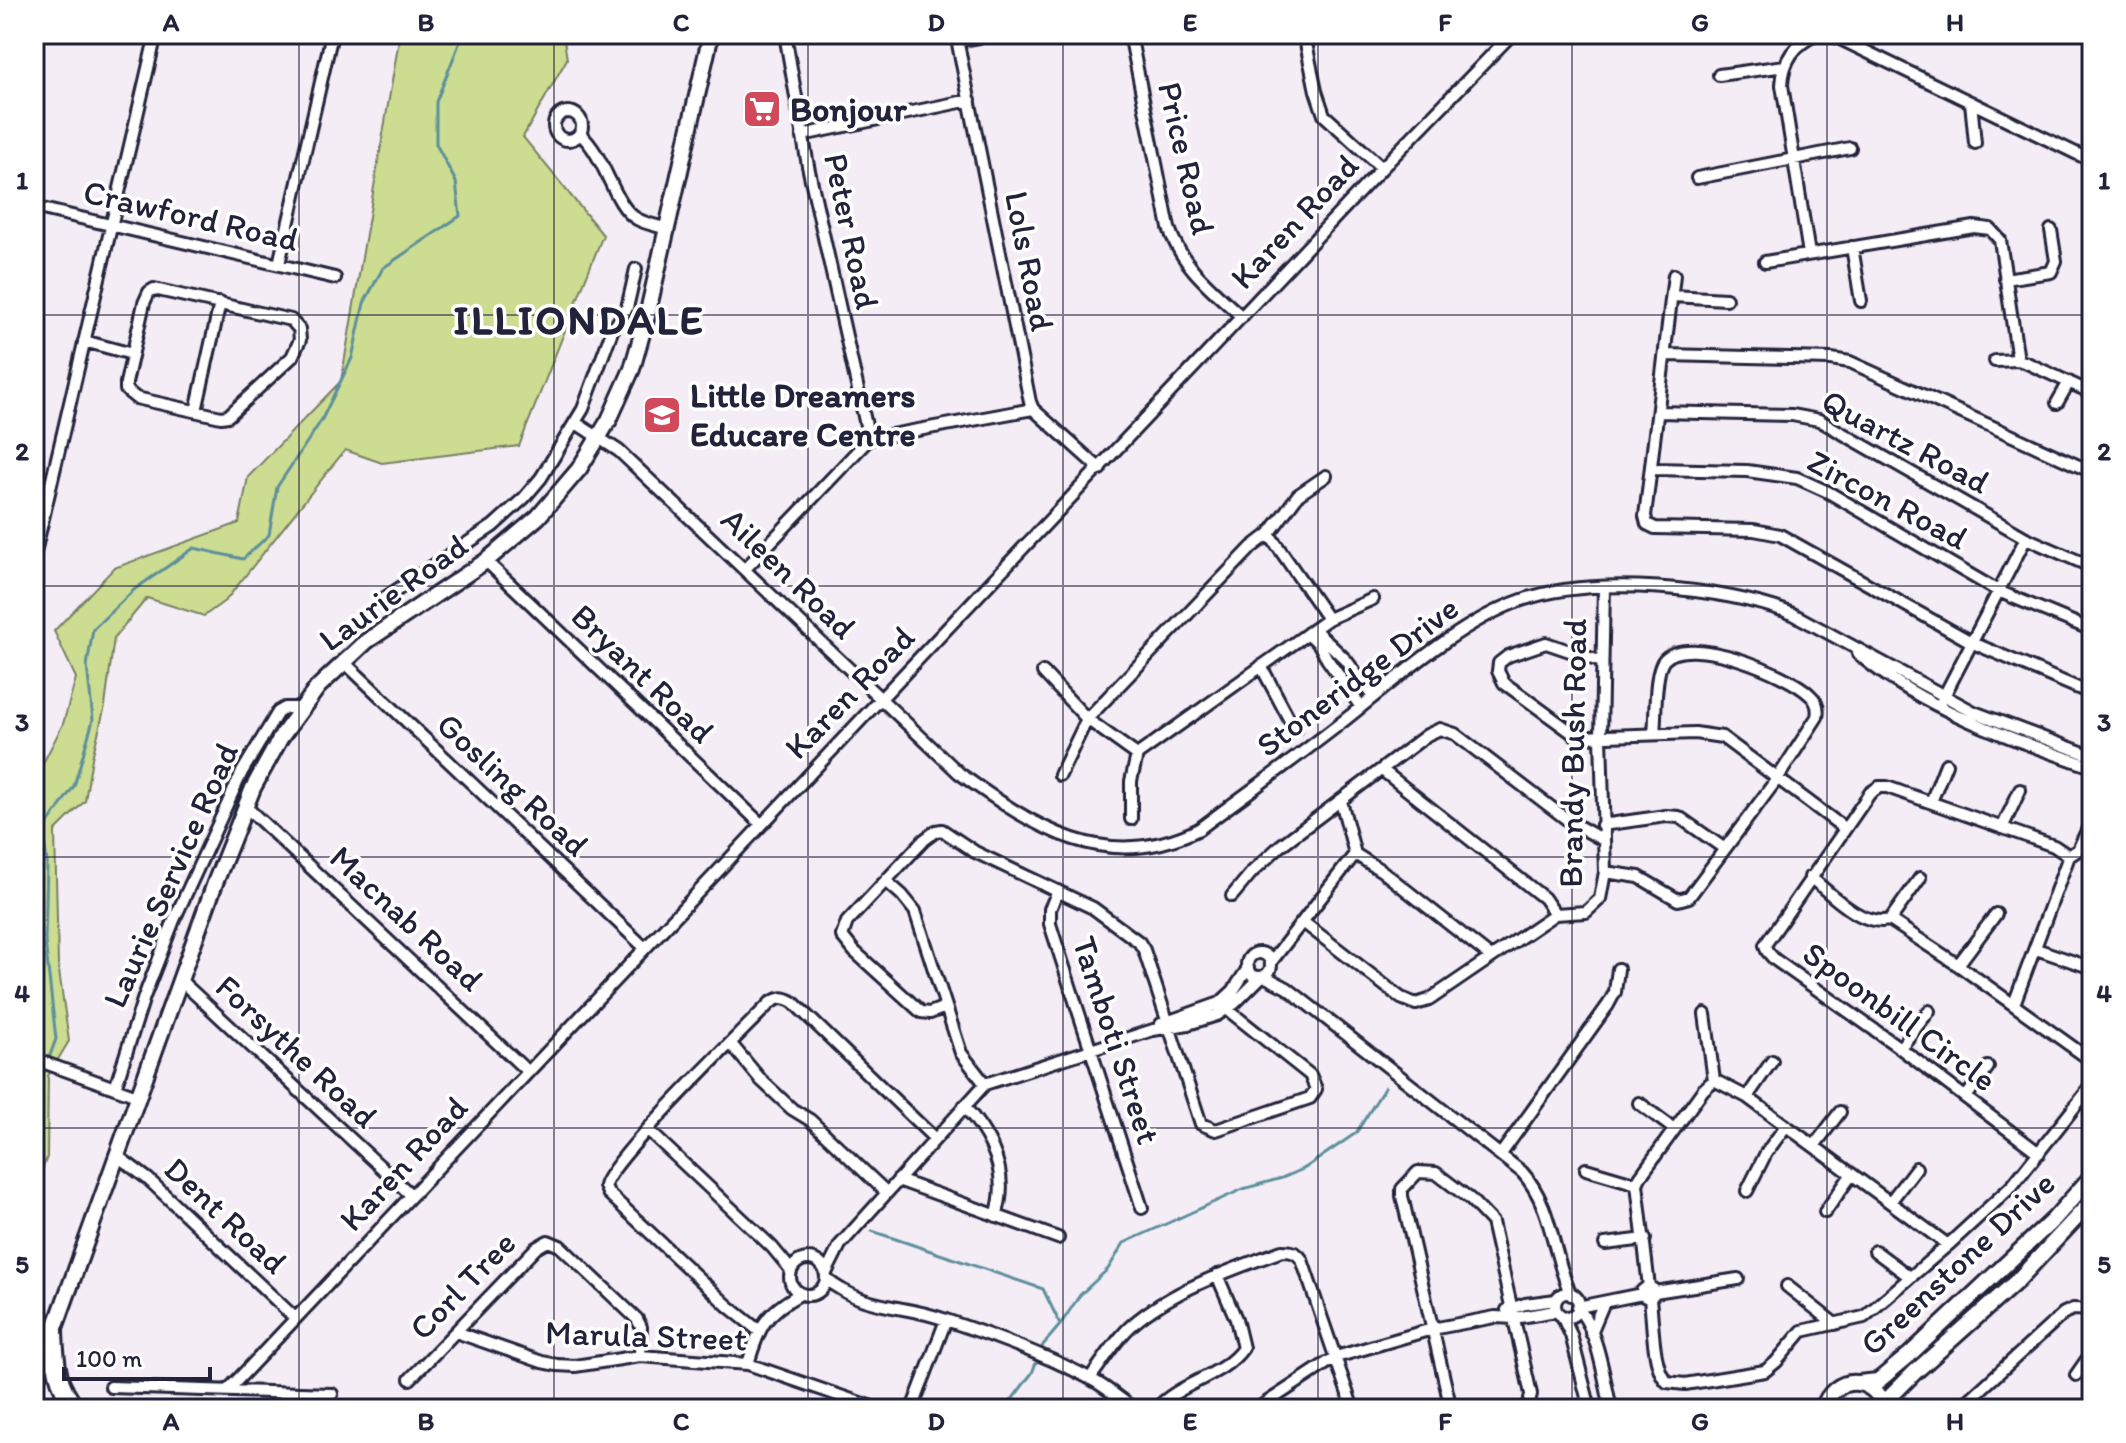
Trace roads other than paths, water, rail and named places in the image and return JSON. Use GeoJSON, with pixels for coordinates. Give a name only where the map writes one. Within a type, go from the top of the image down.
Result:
{"type":"FeatureCollection","features":[{"type":"Feature","properties":{"kind":"main road","name":"Laurie Road"},"geometry":{"type":"LineString","coordinates":[[34,1385],[215,883],[245,806],[267,761],[301,708],[343,661],[400,616],[486,561],[538,517],[579,469],[599,436],[632,369],[668,229],[711,34]]}},
{"type":"Feature","properties":{"kind":"main road","name":"Greenstone Drive"},"geometry":{"type":"LineString","coordinates":[[1823,1409],[1831,1392],[1849,1383],[1878,1381],[1908,1356],[2054,1219],[2092,1176]]}},
{"type":"Feature","properties":{"kind":"main road","name":"Greenstone Drive"},"geometry":{"type":"LineString","coordinates":[[1884,1406],[1915,1372],[2018,1280],[2092,1201]]}},
{"type":"Feature","properties":{"kind":"main road"},"geometry":{"type":"LineString","coordinates":[[34,1370],[52,1338]]}},
{"type":"Feature","properties":{"kind":"main road"},"geometry":{"type":"LineString","coordinates":[[52,1338],[59,1381],[77,1409]]}},
{"type":"Feature","properties":{"kind":"main road"},"geometry":{"type":"LineString","coordinates":[[1859,1383],[1875,1391],[1884,1406]]}},
{"type":"Feature","properties":{"kind":"street"},"geometry":{"type":"LineString","coordinates":[[34,557],[156,34]]}},
{"type":"Feature","properties":{"kind":"street"},"geometry":{"type":"LineString","coordinates":[[279,264],[332,34]]}},
{"type":"Feature","properties":{"kind":"street","name":"Peter Road"},"geometry":{"type":"LineString","coordinates":[[785,34],[802,135],[869,439]]}},
{"type":"Feature","properties":{"kind":"street"},"geometry":{"type":"LineString","coordinates":[[957,38],[997,34]]}},
{"type":"Feature","properties":{"kind":"street","name":"Price Road"},"geometry":{"type":"LineString","coordinates":[[1130,34],[1169,228],[1177,250],[1199,277],[1242,317]]}},
{"type":"Feature","properties":{"kind":"street"},"geometry":{"type":"LineString","coordinates":[[1304,34],[1324,115],[1382,168]]}},
{"type":"Feature","properties":{"kind":"street","name":"Karen Road"},"geometry":{"type":"LineString","coordinates":[[228,1390],[1512,34]]}},
{"type":"Feature","properties":{"kind":"street"},"geometry":{"type":"LineString","coordinates":[[1809,254],[1782,85],[1785,66],[1795,48],[1818,34]]}},
{"type":"Feature","properties":{"kind":"street"},"geometry":{"type":"LineString","coordinates":[[1830,34],[2092,161]]}},
{"type":"Feature","properties":{"kind":"street","name":"Lols Road"},"geometry":{"type":"LineString","coordinates":[[957,38],[1033,409]]}},
{"type":"Feature","properties":{"kind":"street"},"geometry":{"type":"LineString","coordinates":[[1719,75],[1785,66]]}},
{"type":"Feature","properties":{"kind":"street"},"geometry":{"type":"LineString","coordinates":[[802,135],[970,100]]}},
{"type":"Feature","properties":{"kind":"street"},"geometry":{"type":"LineString","coordinates":[[1971,102],[1975,143]]}},
{"type":"Feature","properties":{"kind":"street"},"geometry":{"type":"LineString","coordinates":[[580,134],[596,150],[629,214],[668,229]]}},
{"type":"Feature","properties":{"kind":"street"},"geometry":{"type":"LineString","coordinates":[[1697,178],[1850,148]]}},
{"type":"Feature","properties":{"kind":"street","name":"Crawford Road"},"geometry":{"type":"LineString","coordinates":[[34,207],[335,278]]}},
{"type":"Feature","properties":{"kind":"street"},"geometry":{"type":"LineString","coordinates":[[1765,262],[1982,227],[1990,229],[2000,240],[2018,360]]}},
{"type":"Feature","properties":{"kind":"street"},"geometry":{"type":"LineString","coordinates":[[2005,279],[2051,272],[2056,261],[2051,230]]}},
{"type":"Feature","properties":{"kind":"street"},"geometry":{"type":"LineString","coordinates":[[1852,247],[1861,301]]}},
{"type":"Feature","properties":{"kind":"street"},"geometry":{"type":"LineString","coordinates":[[382,600],[506,515],[541,478],[576,423],[612,331],[627,308],[636,269]]}},
{"type":"Feature","properties":{"kind":"street"},"geometry":{"type":"LineString","coordinates":[[1674,275],[1645,521],[1655,528],[1754,530],[1780,535],[1973,643],[2092,694]]}},
{"type":"Feature","properties":{"kind":"street"},"geometry":{"type":"LineString","coordinates":[[154,289],[291,320],[299,329],[300,340],[292,357],[234,412],[221,417],[131,395],[126,390],[126,383],[132,354],[146,296],[154,289]]}},
{"type":"Feature","properties":{"kind":"street"},"geometry":{"type":"LineString","coordinates":[[1672,296],[1726,299]]}},
{"type":"Feature","properties":{"kind":"street"},"geometry":{"type":"LineString","coordinates":[[196,411],[220,303]]}},
{"type":"Feature","properties":{"kind":"street"},"geometry":{"type":"LineString","coordinates":[[84,341],[132,354]]}},
{"type":"Feature","properties":{"kind":"street"},"geometry":{"type":"LineString","coordinates":[[1666,355],[1850,362],[2092,472]]}},
{"type":"Feature","properties":{"kind":"street"},"geometry":{"type":"LineString","coordinates":[[1995,361],[2018,360],[2092,393]]}},
{"type":"Feature","properties":{"kind":"street"},"geometry":{"type":"LineString","coordinates":[[2057,403],[2069,382]]}},
{"type":"Feature","properties":{"kind":"street"},"geometry":{"type":"LineString","coordinates":[[745,569],[869,439],[1033,409],[1100,469]]}},
{"type":"Feature","properties":{"kind":"street","name":"Quartz Road"},"geometry":{"type":"LineString","coordinates":[[1658,412],[1792,415],[1819,420],[2026,538],[2092,567]]}},
{"type":"Feature","properties":{"kind":"street","name":"Aileen Road"},"geometry":{"type":"LineString","coordinates":[[576,423],[619,451],[938,755]]}},
{"type":"Feature","properties":{"kind":"street","name":"Zircon Road"},"geometry":{"type":"LineString","coordinates":[[1652,469],[1760,472],[1797,478],[1828,492],[1998,591],[2092,630]]}},
{"type":"Feature","properties":{"kind":"street"},"geometry":{"type":"LineString","coordinates":[[1060,775],[1087,719],[1252,547],[1269,534],[1298,495],[1326,476]]}},
{"type":"Feature","properties":{"kind":"street"},"geometry":{"type":"LineString","coordinates":[[1269,534],[1328,619]]}},
{"type":"Feature","properties":{"kind":"street"},"geometry":{"type":"LineString","coordinates":[[1942,701],[2026,538]]}},
{"type":"Feature","properties":{"kind":"street","name":"Bryant Road"},"geometry":{"type":"LineString","coordinates":[[486,561],[761,824]]}},
{"type":"Feature","properties":{"kind":"street","name":"Stoneridge Drive"},"geometry":{"type":"LineString","coordinates":[[938,755],[1012,810],[1067,837],[1121,849],[1173,842],[1199,829],[1373,697],[1492,612],[1536,596],[1604,587],[1658,589],[1748,599],[1793,614],[1842,640],[1883,673],[2026,744],[2092,767]]}},
{"type":"Feature","properties":{"kind":"street","name":"Brandy Bush Road"},"geometry":{"type":"LineString","coordinates":[[1303,922],[1410,1003],[1422,1003],[1555,914],[1583,913],[1593,908],[1602,894],[1605,872],[1601,737],[1604,587]]}},
{"type":"Feature","properties":{"kind":"street"},"geometry":{"type":"LineString","coordinates":[[1131,819],[1131,781],[1137,755],[1311,630],[1373,599]]}},
{"type":"Feature","properties":{"kind":"street"},"geometry":{"type":"LineString","coordinates":[[1311,630],[1346,660],[1373,697]]}},
{"type":"Feature","properties":{"kind":"street"},"geometry":{"type":"LineString","coordinates":[[1311,630],[1361,707]]}},
{"type":"Feature","properties":{"kind":"street"},"geometry":{"type":"LineString","coordinates":[[1602,656],[1541,643],[1508,656],[1499,663],[1498,671],[1504,683],[1574,735],[1588,738],[1709,733],[1722,737],[1844,828]]}},
{"type":"Feature","properties":{"kind":"street"},"geometry":{"type":"LineString","coordinates":[[1605,872],[1634,875],[1671,898],[1683,899],[1694,893],[1777,779],[1817,717],[1817,706],[1807,692],[1743,660],[1686,652],[1666,658],[1659,675],[1654,734]]}},
{"type":"Feature","properties":{"kind":"street","name":"Gosling Road"},"geometry":{"type":"LineString","coordinates":[[343,661],[645,948]]}},
{"type":"Feature","properties":{"kind":"street"},"geometry":{"type":"LineString","coordinates":[[1261,666],[1295,730]]}},
{"type":"Feature","properties":{"kind":"street"},"geometry":{"type":"LineString","coordinates":[[1043,672],[1087,719],[1137,755]]}},
{"type":"Feature","properties":{"kind":"street","name":"Stoneridge Drive"},"geometry":{"type":"LineString","coordinates":[[1942,701],[2092,756]]}},
{"type":"Feature","properties":{"kind":"street","name":"Laurie Service Road"},"geometry":{"type":"LineString","coordinates":[[115,1088],[153,971],[242,772],[278,712],[285,708],[301,708]]}},
{"type":"Feature","properties":{"kind":"street"},"geometry":{"type":"LineString","coordinates":[[1232,896],[1280,846],[1432,732],[1448,730],[1569,821],[1603,840]]}},
{"type":"Feature","properties":{"kind":"street"},"geometry":{"type":"LineString","coordinates":[[1931,802],[1946,764]]}},
{"type":"Feature","properties":{"kind":"street"},"geometry":{"type":"LineString","coordinates":[[1382,770],[1544,898],[1555,914]]}},
{"type":"Feature","properties":{"kind":"street","name":"Spoonbill Circle"},"geometry":{"type":"LineString","coordinates":[[2039,1153],[1767,951],[1765,945],[1844,828],[1870,793],[1879,787],[1931,802],[2062,850],[2069,856]]}},
{"type":"Feature","properties":{"kind":"street"},"geometry":{"type":"LineString","coordinates":[[2002,828],[2020,790]]}},
{"type":"Feature","properties":{"kind":"street"},"geometry":{"type":"LineString","coordinates":[[1341,801],[1355,854],[1382,871],[1491,957]]}},
{"type":"Feature","properties":{"kind":"street","name":"Macnab Road"},"geometry":{"type":"LineString","coordinates":[[245,806],[528,1072]]}},
{"type":"Feature","properties":{"kind":"street"},"geometry":{"type":"LineString","coordinates":[[1602,825],[1679,817],[1725,849]]}},
{"type":"Feature","properties":{"kind":"street"},"geometry":{"type":"LineString","coordinates":[[2014,1004],[2069,856],[2078,850],[2092,820]]}},
{"type":"Feature","properties":{"kind":"street"},"geometry":{"type":"LineString","coordinates":[[945,1007],[930,1013],[921,1012],[854,951],[842,936],[847,922],[930,834],[942,830],[975,852],[1093,908],[1139,942],[1198,1119],[1205,1127],[1216,1130],[1310,1098],[1316,1089],[1310,1075],[1225,1006]]}},
{"type":"Feature","properties":{"kind":"street"},"geometry":{"type":"LineString","coordinates":[[817,1293],[840,1245],[985,1084],[1225,1006],[1266,967],[1271,953],[1281,947],[1303,922],[1355,854]]}},
{"type":"Feature","properties":{"kind":"street"},"geometry":{"type":"LineString","coordinates":[[194,875],[215,883]]}},
{"type":"Feature","properties":{"kind":"street"},"geometry":{"type":"LineString","coordinates":[[1810,877],[1866,919],[1876,922],[1890,920],[2092,1061]]}},
{"type":"Feature","properties":{"kind":"street"},"geometry":{"type":"LineString","coordinates":[[1890,920],[1920,878]]}},
{"type":"Feature","properties":{"kind":"street"},"geometry":{"type":"LineString","coordinates":[[886,881],[915,911],[961,1053],[985,1084]]}},
{"type":"Feature","properties":{"kind":"street","name":"Tamboti Street"},"geometry":{"type":"LineString","coordinates":[[1058,891],[1050,909],[1050,924],[1142,1208]]}},
{"type":"Feature","properties":{"kind":"street"},"geometry":{"type":"LineString","coordinates":[[1958,965],[1996,914]]}},
{"type":"Feature","properties":{"kind":"street"},"geometry":{"type":"LineString","coordinates":[[2036,949],[2092,968]]}},
{"type":"Feature","properties":{"kind":"street"},"geometry":{"type":"LineString","coordinates":[[1225,1006],[1248,968],[1251,957],[1501,1154],[1536,1187],[1543,1200],[1560,1270],[1578,1301],[1578,1308],[1591,1334],[1611,1409]]}},
{"type":"Feature","properties":{"kind":"street"},"geometry":{"type":"LineString","coordinates":[[1248,968],[1254,976],[1266,967]]}},
{"type":"Feature","properties":{"kind":"street"},"geometry":{"type":"LineString","coordinates":[[1501,1154],[1608,1005],[1615,992],[1618,969]]}},
{"type":"Feature","properties":{"kind":"street","name":"Forsythe Road"},"geometry":{"type":"LineString","coordinates":[[180,980],[411,1195]]}},
{"type":"Feature","properties":{"kind":"street"},"geometry":{"type":"LineString","coordinates":[[758,1330],[728,1306],[608,1193],[605,1186],[611,1171],[648,1130],[770,1003],[785,998],[793,1002],[934,1138]]}},
{"type":"Feature","properties":{"kind":"street"},"geometry":{"type":"LineString","coordinates":[[1900,1048],[1929,1011]]}},
{"type":"Feature","properties":{"kind":"street"},"geometry":{"type":"LineString","coordinates":[[1705,1014],[1714,1080]]}},
{"type":"Feature","properties":{"kind":"street"},"geometry":{"type":"LineString","coordinates":[[731,1044],[761,1080],[792,1109],[810,1120],[886,1192]]}},
{"type":"Feature","properties":{"kind":"street"},"geometry":{"type":"LineString","coordinates":[[34,1059],[137,1096]]}},
{"type":"Feature","properties":{"kind":"street"},"geometry":{"type":"LineString","coordinates":[[1747,1097],[1772,1061]]}},
{"type":"Feature","properties":{"kind":"street"},"geometry":{"type":"LineString","coordinates":[[1966,1097],[1988,1067]]}},
{"type":"Feature","properties":{"kind":"street"},"geometry":{"type":"LineString","coordinates":[[1714,1080],[1747,1097],[1948,1245]]}},
{"type":"Feature","properties":{"kind":"street"},"geometry":{"type":"LineString","coordinates":[[1714,1080],[1674,1129],[1637,1184],[1660,1371],[1667,1382],[1674,1384],[1765,1371],[1802,1331],[1854,1320],[1871,1313],[2002,1197],[2092,1085]]}},
{"type":"Feature","properties":{"kind":"street"},"geometry":{"type":"LineString","coordinates":[[1639,1103],[1674,1129]]}},
{"type":"Feature","properties":{"kind":"street"},"geometry":{"type":"LineString","coordinates":[[964,1106],[987,1133],[992,1148],[1003,1193],[996,1216]]}},
{"type":"Feature","properties":{"kind":"street"},"geometry":{"type":"LineString","coordinates":[[1814,1146],[1840,1112]]}},
{"type":"Feature","properties":{"kind":"street"},"geometry":{"type":"LineString","coordinates":[[1747,1191],[1766,1153],[1786,1126]]}},
{"type":"Feature","properties":{"kind":"street"},"geometry":{"type":"LineString","coordinates":[[648,1130],[772,1247],[793,1271],[800,1294]]}},
{"type":"Feature","properties":{"kind":"street","name":"Dent Road"},"geometry":{"type":"LineString","coordinates":[[116,1155],[148,1179],[295,1318]]}},
{"type":"Feature","properties":{"kind":"street"},"geometry":{"type":"LineString","coordinates":[[1890,1202],[1916,1168]]}},
{"type":"Feature","properties":{"kind":"street"},"geometry":{"type":"LineString","coordinates":[[1586,1169],[1637,1184]]}},
{"type":"Feature","properties":{"kind":"street"},"geometry":{"type":"LineString","coordinates":[[1451,1409],[1402,1196],[1402,1189],[1418,1172],[1436,1173],[1486,1212],[1492,1222],[1531,1394],[1528,1409]]}},
{"type":"Feature","properties":{"kind":"street"},"geometry":{"type":"LineString","coordinates":[[1825,1212],[1852,1174]]}},
{"type":"Feature","properties":{"kind":"street"},"geometry":{"type":"LineString","coordinates":[[898,1180],[1058,1238]]}},
{"type":"Feature","properties":{"kind":"street"},"geometry":{"type":"LineString","coordinates":[[1605,1244],[1645,1239]]}},
{"type":"Feature","properties":{"kind":"street","name":"Corl Tree"},"geometry":{"type":"LineString","coordinates":[[410,1379],[536,1248],[548,1241],[560,1246],[637,1319],[641,1327],[640,1356]]}},
{"type":"Feature","properties":{"kind":"street"},"geometry":{"type":"LineString","coordinates":[[781,1304],[793,1271],[840,1245]]}},
{"type":"Feature","properties":{"kind":"street"},"geometry":{"type":"LineString","coordinates":[[1090,1378],[1133,1324],[1217,1275],[1282,1251],[1298,1255],[1353,1409]]}},
{"type":"Feature","properties":{"kind":"street"},"geometry":{"type":"LineString","coordinates":[[1875,1251],[1910,1277]]}},
{"type":"Feature","properties":{"kind":"street"},"geometry":{"type":"LineString","coordinates":[[815,1260],[844,1294]]}},
{"type":"Feature","properties":{"kind":"street"},"geometry":{"type":"LineString","coordinates":[[1560,1270],[1558,1306],[1571,1335],[1590,1409]]}},
{"type":"Feature","properties":{"kind":"street"},"geometry":{"type":"LineString","coordinates":[[1156,1409],[1171,1396],[1230,1361],[1243,1348],[1236,1319],[1217,1275]]}},
{"type":"Feature","properties":{"kind":"street"},"geometry":{"type":"LineString","coordinates":[[1558,1306],[1570,1317],[1578,1308],[1606,1301],[1738,1279]]}},
{"type":"Feature","properties":{"kind":"street"},"geometry":{"type":"LineString","coordinates":[[1787,1286],[1835,1324]]}},
{"type":"Feature","properties":{"kind":"street"},"geometry":{"type":"LineString","coordinates":[[1558,1306],[1565,1293],[1606,1301]]}},
{"type":"Feature","properties":{"kind":"street"},"geometry":{"type":"LineString","coordinates":[[748,1364],[758,1330],[781,1304],[800,1294],[844,1294],[875,1305],[920,1311],[946,1320],[1090,1378],[1134,1409]]}},
{"type":"Feature","properties":{"kind":"street"},"geometry":{"type":"LineString","coordinates":[[1591,1334],[1606,1301]]}},
{"type":"Feature","properties":{"kind":"street"},"geometry":{"type":"LineString","coordinates":[[1257,1409],[1336,1357],[1432,1329],[1558,1306]]}},
{"type":"Feature","properties":{"kind":"street"},"geometry":{"type":"LineString","coordinates":[[1964,1409],[1968,1401],[2064,1313],[2073,1309],[2092,1310]]}},
{"type":"Feature","properties":{"kind":"street"},"geometry":{"type":"LineString","coordinates":[[912,1409],[946,1320]]}},
{"type":"Feature","properties":{"kind":"street","name":"Marula Street"},"geometry":{"type":"LineString","coordinates":[[456,1332],[557,1365],[575,1366],[640,1356],[748,1364],[878,1409]]}},
{"type":"Feature","properties":{"kind":"street"},"geometry":{"type":"LineString","coordinates":[[2076,1375],[2092,1352]]}},
{"type":"Feature","properties":{"kind":"street"},"geometry":{"type":"LineString","coordinates":[[111,1387],[332,1394]]}},
{"type":"Feature","properties":{"kind":"waterway"},"geometry":{"type":"LineString","coordinates":[[34,1099],[56,1039],[45,941],[47,862],[43,831],[74,786],[93,720],[87,666],[93,629],[135,589],[194,548],[243,559],[269,535],[277,487],[321,421],[352,358],[364,303],[383,268],[460,216],[456,182],[436,144],[436,102],[463,34]]}},
{"type":"Feature","properties":{"kind":"waterway"},"geometry":{"type":"LineString","coordinates":[[1005,1409],[1032,1373],[1043,1345],[1080,1295],[1108,1269],[1124,1243],[1243,1189],[1305,1168],[1356,1133],[1385,1087]]}},
{"type":"Feature","properties":{"kind":"waterway"},"geometry":{"type":"LineString","coordinates":[[872,1231],[1043,1289],[1060,1324]]}},
{"type":"Feature","properties":{"kind":"place","name":"Bonjour"},"geometry":{"type":"Point","coordinates":[762,109]}},
{"type":"Feature","properties":{"kind":"place","name":"Little Dreamers Educare Centre"},"geometry":{"type":"Point","coordinates":[662,415]}},
{"type":"Feature","properties":{"kind":"district","name":"ILLIONDALE"},"geometry":{"type":"Point","coordinates":[579,319]}}]}
